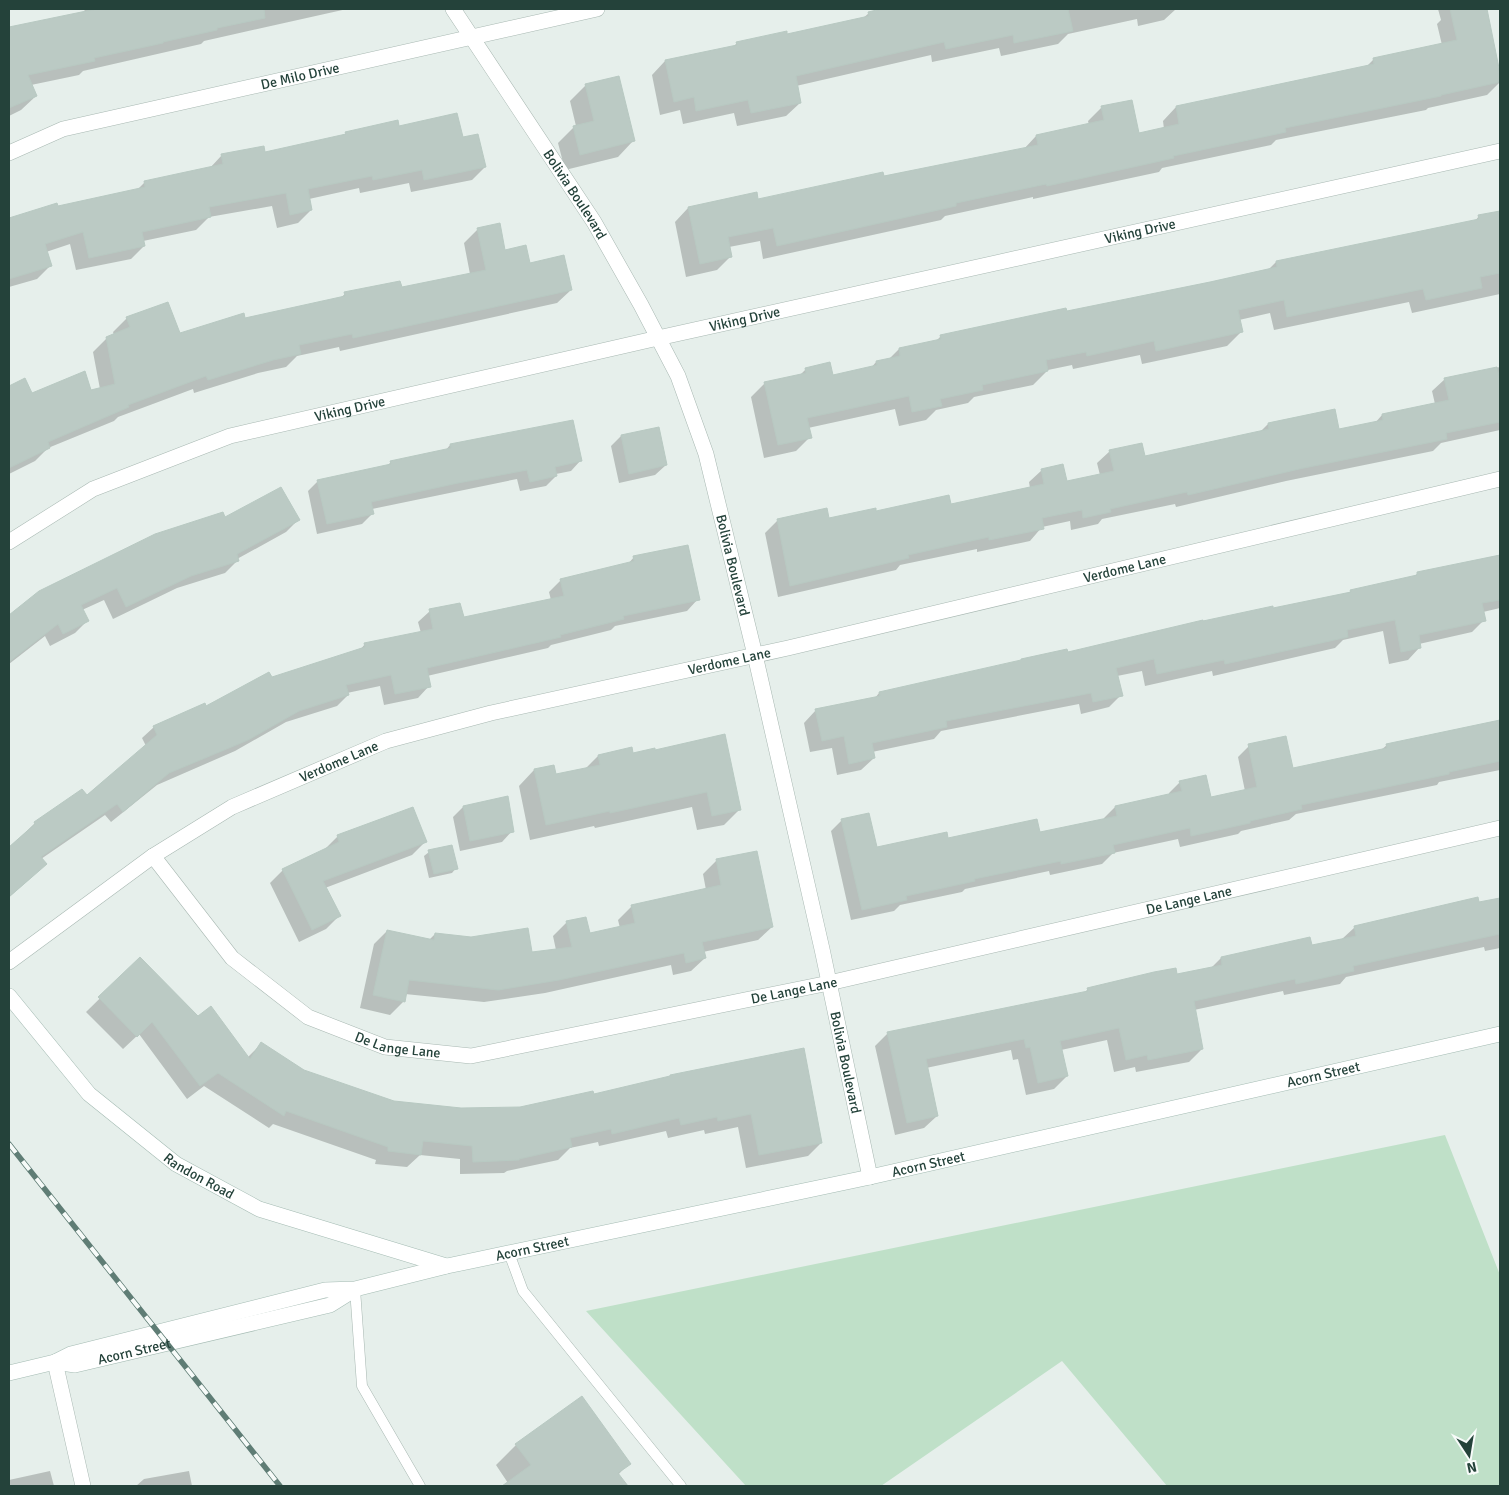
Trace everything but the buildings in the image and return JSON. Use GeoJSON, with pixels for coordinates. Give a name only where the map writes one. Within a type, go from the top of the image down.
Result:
{"type":"FeatureCollection","features":[{"type":"Feature","properties":{"kind":"street","name":"Bolivia Boulevard"},"geometry":{"type":"LineString","coordinates":[[453,9],[594,222],[641,305],[678,376],[706,454],[755,655],[829,983],[870,1178]]}},
{"type":"Feature","properties":{"kind":"street","name":"De Milo Drive"},"geometry":{"type":"LineString","coordinates":[[9,153],[63,129],[597,9]]}},
{"type":"Feature","properties":{"kind":"street","name":"Viking Drive"},"geometry":{"type":"LineString","coordinates":[[9,542],[93,489],[230,436],[658,338],[1500,151]]}},
{"type":"Feature","properties":{"kind":"street","name":"Verdome Lane"},"geometry":{"type":"LineString","coordinates":[[9,962],[153,856],[232,807],[386,741],[491,713],[755,655],[1500,479]]}},
{"type":"Feature","properties":{"kind":"street","name":"De Lange Lane"},"geometry":{"type":"LineString","coordinates":[[153,856],[232,958],[308,1016],[385,1047],[471,1056],[829,983],[1500,828]]}},
{"type":"Feature","properties":{"kind":"street","name":"Randon Road"},"geometry":{"type":"LineString","coordinates":[[9,996],[88,1094],[176,1164],[259,1209],[447,1266]]}},
{"type":"Feature","properties":{"kind":"street","name":"Acorn Street"},"geometry":{"type":"LineString","coordinates":[[9,1373],[55,1362],[71,1354],[326,1290],[356,1289],[447,1266],[870,1178],[1500,1034]]}},
{"type":"Feature","properties":{"kind":"street"},"geometry":{"type":"LineString","coordinates":[[55,1362],[84,1486]]}},
{"type":"Feature","properties":{"kind":"lane"},"geometry":{"type":"LineString","coordinates":[[509,1253],[523,1291],[681,1486]]}},
{"type":"Feature","properties":{"kind":"lane"},"geometry":{"type":"LineString","coordinates":[[356,1289],[362,1386],[420,1486]]}},
{"type":"Feature","properties":{"kind":"green space"},"geometry":{"type":"Polygon","coordinates":[[[1445,1135],[1500,1275],[1500,1486],[1167,1486],[1062,1361],[881,1486],[746,1486],[586,1311],[1445,1135]]]}},
{"type":"Feature","properties":{"kind":"railway"},"geometry":{"type":"LineString","coordinates":[[9,1144],[280,1486]]}}]}
